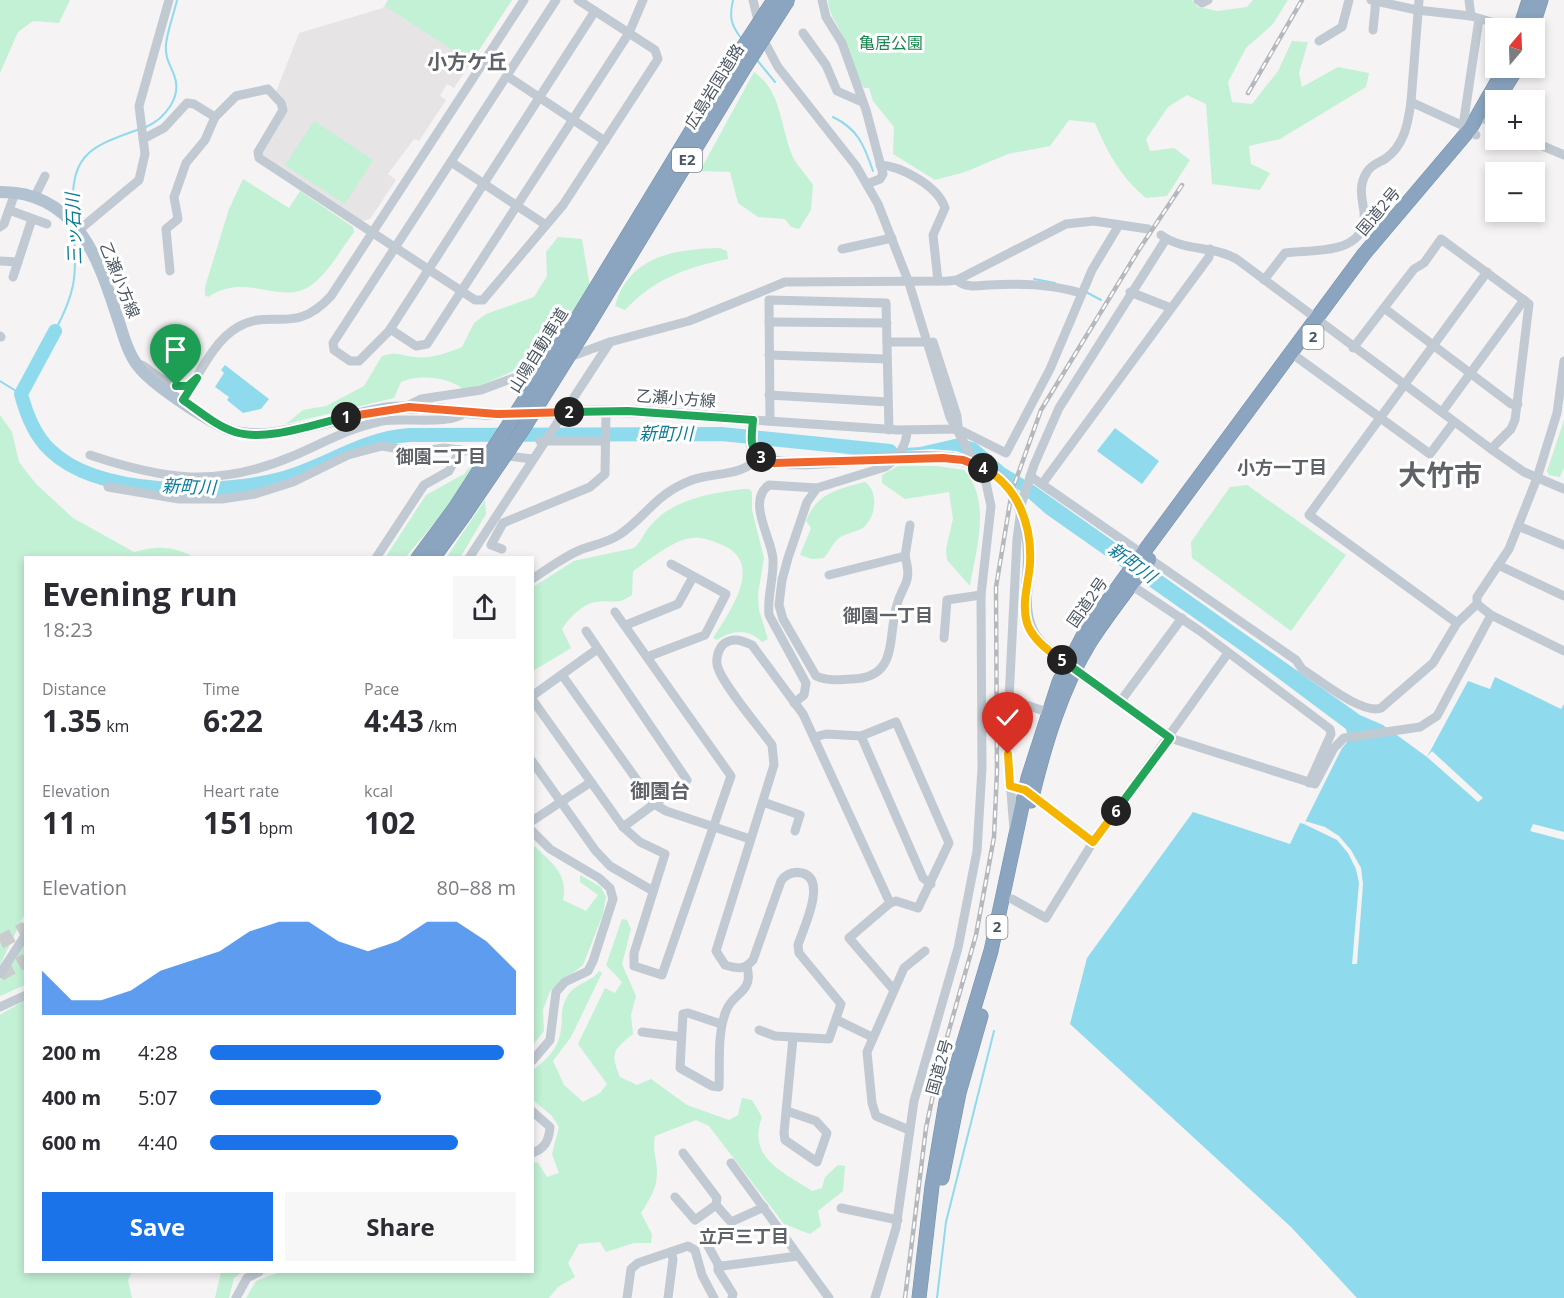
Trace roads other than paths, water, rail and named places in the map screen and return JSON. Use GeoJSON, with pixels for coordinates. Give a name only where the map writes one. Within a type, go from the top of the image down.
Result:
{"type":"FeatureCollection","features":[{"type":"Feature","properties":{"kind":"highway","name":"広島岩国道路"},"geometry":{"type":"LineString","coordinates":[[626,253],[738,67],[774,0]]}},
{"type":"Feature","properties":{"kind":"highway","name":"広島岩国道路"},"geometry":{"type":"LineString","coordinates":[[738,67],[788,0]]}},
{"type":"Feature","properties":{"kind":"highway"},"geometry":{"type":"LineString","coordinates":[[1523,18],[1529,0]]}},
{"type":"Feature","properties":{"kind":"highway"},"geometry":{"type":"LineString","coordinates":[[1535,18],[1540,0]]}},
{"type":"Feature","properties":{"kind":"highway","name":"国道2号"},"geometry":{"type":"LineString","coordinates":[[919,1298],[932,1186],[946,1102],[991,951],[1015,836],[1084,634],[1131,580],[1145,557],[1318,322],[1364,254],[1470,130],[1485,121]]}},
{"type":"Feature","properties":{"kind":"highway","name":"山陽自動車道"},"geometry":{"type":"LineString","coordinates":[[434,556],[605,272],[626,253]]}},
{"type":"Feature","properties":{"kind":"highway","name":"山陽自動車道"},"geometry":{"type":"LineString","coordinates":[[420,556],[460,511],[555,379],[626,253]]}},
{"type":"Feature","properties":{"kind":"highway","name":"国道2号"},"geometry":{"type":"LineString","coordinates":[[1145,557],[1298,358],[1318,322]]}},
{"type":"Feature","properties":{"kind":"highway","name":"国道2号"},"geometry":{"type":"LineString","coordinates":[[925,1298],[939,1192],[952,1125],[968,1059],[1006,930],[1029,793],[1047,712],[1072,666]]}},
{"type":"Feature","properties":{"kind":"main road","name":"乙瀬小方線"},"geometry":{"type":"LineString","coordinates":[[0,192],[34,198],[56,208],[79,230],[104,278],[128,347],[145,374],[225,428],[252,435],[402,408],[497,414],[606,414],[753,422]]}},
{"type":"Feature","properties":{"kind":"main road"},"geometry":{"type":"LineString","coordinates":[[753,422],[752,445],[759,456],[774,463],[943,458],[963,460],[987,470],[1010,491],[1028,525],[1030,563],[1025,611],[1030,630],[1039,642],[1072,666]]}},
{"type":"Feature","properties":{"kind":"street"},"geometry":{"type":"LineString","coordinates":[[79,230],[139,180],[144,164],[139,106],[170,0]]}},
{"type":"Feature","properties":{"kind":"street"},"geometry":{"type":"LineString","coordinates":[[183,400],[224,338],[240,326],[259,320],[280,321],[303,317],[323,304],[524,0]]}},
{"type":"Feature","properties":{"kind":"street"},"geometry":{"type":"LineString","coordinates":[[556,0],[335,341],[333,348],[350,362],[357,362],[390,329],[595,11]]}},
{"type":"Feature","properties":{"kind":"street"},"geometry":{"type":"LineString","coordinates":[[170,271],[166,232],[178,219],[175,194],[187,159],[205,140],[215,117],[236,96],[271,90],[283,110],[257,156],[462,291],[477,300],[483,300],[563,205],[658,57],[655,50],[578,0]]}},
{"type":"Feature","properties":{"kind":"street"},"geometry":{"type":"LineString","coordinates":[[390,329],[416,346],[425,346],[629,33],[643,0]]}},
{"type":"Feature","properties":{"kind":"street"},"geometry":{"type":"LineString","coordinates":[[753,0],[762,37],[777,67],[856,166],[892,238],[909,283],[950,417],[986,483],[992,517],[981,595],[982,768],[977,850],[958,948],[925,1058],[909,1130],[898,1220],[875,1298]]}},
{"type":"Feature","properties":{"kind":"street"},"geometry":{"type":"LineString","coordinates":[[822,0],[826,17],[842,43],[883,174],[880,179],[867,184]]}},
{"type":"Feature","properties":{"kind":"street"},"geometry":{"type":"LineString","coordinates":[[1198,0],[1202,3],[1208,0]]}},
{"type":"Feature","properties":{"kind":"street"},"geometry":{"type":"LineString","coordinates":[[1319,41],[1342,27],[1349,0]]}},
{"type":"Feature","properties":{"kind":"street"},"geometry":{"type":"LineString","coordinates":[[1373,30],[1374,0],[1418,5],[1485,20]]}},
{"type":"Feature","properties":{"kind":"street"},"geometry":{"type":"LineString","coordinates":[[1411,102],[1470,130],[1475,17],[1469,0]]}},
{"type":"Feature","properties":{"kind":"street"},"geometry":{"type":"LineString","coordinates":[[1264,280],[1285,253],[1340,248],[1359,233],[1364,218],[1362,183],[1367,171],[1390,155],[1405,134],[1411,102],[1418,5]]}},
{"type":"Feature","properties":{"kind":"street"},"geometry":{"type":"LineString","coordinates":[[803,33],[826,65],[837,91],[862,102]]}},
{"type":"Feature","properties":{"kind":"street"},"geometry":{"type":"LineString","coordinates":[[507,76],[605,141]]}},
{"type":"Feature","properties":{"kind":"street"},"geometry":{"type":"LineString","coordinates":[[143,137],[164,128],[187,103],[194,104],[215,117]]}},
{"type":"Feature","properties":{"kind":"street"},"geometry":{"type":"LineString","coordinates":[[1545,147],[1564,155]]}},
{"type":"Feature","properties":{"kind":"street"},"geometry":{"type":"LineString","coordinates":[[451,162],[546,225]]}},
{"type":"Feature","properties":{"kind":"street"},"geometry":{"type":"LineString","coordinates":[[880,165],[890,166],[933,189],[944,204],[945,208],[933,235],[938,281]]}},
{"type":"Feature","properties":{"kind":"street"},"geometry":{"type":"LineString","coordinates":[[34,198],[45,176]]}},
{"type":"Feature","properties":{"kind":"street"},"geometry":{"type":"LineString","coordinates":[[0,227],[4,224],[15,193]]}},
{"type":"Feature","properties":{"kind":"street"},"geometry":{"type":"LineString","coordinates":[[9,210],[47,224]]}},
{"type":"Feature","properties":{"kind":"street"},"geometry":{"type":"LineString","coordinates":[[13,277],[32,219]]}},
{"type":"Feature","properties":{"kind":"street"},"geometry":{"type":"LineString","coordinates":[[402,408],[421,399],[481,390],[610,342],[689,321],[785,282],[909,283],[957,280],[1066,224],[1094,221],[1148,229]]}},
{"type":"Feature","properties":{"kind":"street"},"geometry":{"type":"LineString","coordinates":[[753,422],[770,421],[907,433],[960,433],[1006,453],[1050,369],[1081,293],[1119,225]]}},
{"type":"Feature","properties":{"kind":"street"},"geometry":{"type":"LineString","coordinates":[[1015,836],[1010,786],[1009,699],[1017,539],[1022,502],[1029,478],[1059,408],[1164,237],[1186,246],[1228,254],[1491,449],[1537,478],[1564,488]]}},
{"type":"Feature","properties":{"kind":"street"},"geometry":{"type":"LineString","coordinates":[[842,249],[892,238]]}},
{"type":"Feature","properties":{"kind":"street"},"geometry":{"type":"LineString","coordinates":[[1353,348],[1441,239],[1529,304],[1518,404],[1511,429],[1491,449]]}},
{"type":"Feature","properties":{"kind":"street"},"geometry":{"type":"LineString","coordinates":[[1042,484],[1209,257],[1210,249]]}},
{"type":"Feature","properties":{"kind":"street"},"geometry":{"type":"LineString","coordinates":[[0,261],[18,262]]}},
{"type":"Feature","properties":{"kind":"street"},"geometry":{"type":"LineString","coordinates":[[1457,623],[1309,515],[1487,273]]}},
{"type":"Feature","properties":{"kind":"street"},"geometry":{"type":"LineString","coordinates":[[957,280],[970,286],[1023,283],[1057,286],[1081,293]]}},
{"type":"Feature","properties":{"kind":"street"},"geometry":{"type":"LineString","coordinates":[[909,283],[920,304],[957,416],[960,433]]}},
{"type":"Feature","properties":{"kind":"street"},"geometry":{"type":"LineString","coordinates":[[1130,292],[1171,309]]}},
{"type":"Feature","properties":{"kind":"street"},"geometry":{"type":"LineString","coordinates":[[770,421],[769,300],[886,303],[888,430]]}},
{"type":"Feature","properties":{"kind":"street"},"geometry":{"type":"LineString","coordinates":[[1442,412],[1524,300]]}},
{"type":"Feature","properties":{"kind":"street"},"geometry":{"type":"LineString","coordinates":[[1384,308],[1511,404],[1518,404]]}},
{"type":"Feature","properties":{"kind":"street"},"geometry":{"type":"LineString","coordinates":[[769,322],[887,323]]}},
{"type":"Feature","properties":{"kind":"street"},"geometry":{"type":"LineString","coordinates":[[470,556],[543,441],[610,342]]}},
{"type":"Feature","properties":{"kind":"street"},"geometry":{"type":"LineString","coordinates":[[887,342],[926,342]]}},
{"type":"Feature","properties":{"kind":"street"},"geometry":{"type":"LineString","coordinates":[[128,347],[141,364],[176,386],[188,386],[197,378]]}},
{"type":"Feature","properties":{"kind":"street"},"geometry":{"type":"LineString","coordinates":[[769,355],[887,359]]}},
{"type":"Feature","properties":{"kind":"street"},"geometry":{"type":"LineString","coordinates":[[1298,358],[1430,454],[1454,422]]}},
{"type":"Feature","properties":{"kind":"street"},"geometry":{"type":"LineString","coordinates":[[1029,478],[1042,484],[1296,660],[1302,669],[1369,710],[1381,708],[1433,663],[1457,623],[1477,604],[1477,597],[1498,565],[1518,526],[1537,478],[1557,413],[1564,361]]}},
{"type":"Feature","properties":{"kind":"street"},"geometry":{"type":"LineString","coordinates":[[769,395],[888,402]]}},
{"type":"Feature","properties":{"kind":"street"},"geometry":{"type":"LineString","coordinates":[[90,455],[151,474],[177,478],[219,476],[290,457],[333,436],[363,426],[398,419],[453,419],[466,412]]}},
{"type":"Feature","properties":{"kind":"street"},"geometry":{"type":"LineString","coordinates":[[502,549],[491,545],[503,523],[601,479],[607,470],[606,414]]}},
{"type":"Feature","properties":{"kind":"street"},"geometry":{"type":"LineString","coordinates":[[794,703],[804,695],[806,683],[770,615],[768,602],[773,560],[760,501],[764,488],[769,485],[817,488],[885,467],[897,458],[907,433]]}},
{"type":"Feature","properties":{"kind":"street"},"geometry":{"type":"LineString","coordinates":[[543,441],[606,440]]}},
{"type":"Feature","properties":{"kind":"street"},"geometry":{"type":"LineString","coordinates":[[108,487],[179,499],[222,499],[255,494],[293,482],[348,455],[369,448],[389,446],[417,452],[444,448],[532,459]]}},
{"type":"Feature","properties":{"kind":"street"},"geometry":{"type":"LineString","coordinates":[[377,556],[424,484],[449,471],[460,450]]}},
{"type":"Feature","properties":{"kind":"street"},"geometry":{"type":"LineString","coordinates":[[534,578],[579,550],[602,544],[619,535],[651,503],[672,489],[693,479],[746,468],[759,456]]}},
{"type":"Feature","properties":{"kind":"street"},"geometry":{"type":"LineString","coordinates":[[817,488],[807,502],[788,558],[779,605],[783,619],[816,676],[831,680],[867,679],[882,670],[895,625],[896,609],[909,578],[905,556],[910,525]]}},
{"type":"Feature","properties":{"kind":"street"},"geometry":{"type":"LineString","coordinates":[[1518,526],[1564,545]]}},
{"type":"Feature","properties":{"kind":"street"},"geometry":{"type":"LineString","coordinates":[[829,575],[905,556]]}},
{"type":"Feature","properties":{"kind":"street"},"geometry":{"type":"LineString","coordinates":[[647,657],[705,635],[726,594],[671,564]]}},
{"type":"Feature","properties":{"kind":"street"},"geometry":{"type":"LineString","coordinates":[[1498,565],[1564,596]]}},
{"type":"Feature","properties":{"kind":"street"},"geometry":{"type":"LineString","coordinates":[[626,625],[678,603],[693,576]]}},
{"type":"Feature","properties":{"kind":"street"},"geometry":{"type":"LineString","coordinates":[[1131,580],[1330,729],[1331,734],[1309,783]]}},
{"type":"Feature","properties":{"kind":"street"},"geometry":{"type":"LineString","coordinates":[[944,638],[947,600],[981,595]]}},
{"type":"Feature","properties":{"kind":"street"},"geometry":{"type":"LineString","coordinates":[[1477,604],[1491,615],[1564,651]]}},
{"type":"Feature","properties":{"kind":"street"},"geometry":{"type":"LineString","coordinates":[[534,700],[623,826],[640,842],[665,854],[634,953],[634,966],[662,975],[731,776],[615,612]]}},
{"type":"Feature","properties":{"kind":"street"},"geometry":{"type":"LineString","coordinates":[[1072,666],[1082,676],[1170,738],[1315,784],[1337,744],[1350,736],[1420,727],[1431,722],[1441,709],[1491,615]]}},
{"type":"Feature","properties":{"kind":"street"},"geometry":{"type":"LineString","coordinates":[[1120,702],[1182,618]]}},
{"type":"Feature","properties":{"kind":"street"},"geometry":{"type":"LineString","coordinates":[[585,631],[687,780],[623,826]]}},
{"type":"Feature","properties":{"kind":"street"},"geometry":{"type":"LineString","coordinates":[[759,1030],[793,1038],[829,1039],[841,1004],[799,953],[798,945],[815,892],[811,878],[805,874],[795,872],[786,875],[781,881],[753,960],[747,967],[742,969],[725,965],[716,951],[763,802],[775,755],[772,745],[718,670],[718,652],[723,645],[731,640],[742,640],[752,645],[794,703],[815,737],[890,903]]}},
{"type":"Feature","properties":{"kind":"street"},"geometry":{"type":"LineString","coordinates":[[534,696],[596,650]]}},
{"type":"Feature","properties":{"kind":"street"},"geometry":{"type":"LineString","coordinates":[[1012,899],[1046,918],[1093,842],[1170,738],[1228,653]]}},
{"type":"Feature","properties":{"kind":"street"},"geometry":{"type":"LineString","coordinates":[[562,675],[654,804],[666,811],[750,839]]}},
{"type":"Feature","properties":{"kind":"street"},"geometry":{"type":"LineString","coordinates":[[1009,699],[1047,712]]}},
{"type":"Feature","properties":{"kind":"street"},"geometry":{"type":"LineString","coordinates":[[815,737],[826,734],[861,736],[896,722],[950,843],[918,908],[897,902],[890,903],[849,938],[893,989]]}},
{"type":"Feature","properties":{"kind":"street"},"geometry":{"type":"LineString","coordinates":[[861,736],[923,878],[931,884]]}},
{"type":"Feature","properties":{"kind":"street"},"geometry":{"type":"LineString","coordinates":[[534,764],[595,850],[610,866],[653,891]]}},
{"type":"Feature","properties":{"kind":"street"},"geometry":{"type":"LineString","coordinates":[[534,820],[591,782]]}},
{"type":"Feature","properties":{"kind":"street"},"geometry":{"type":"LineString","coordinates":[[1010,786],[1029,793],[1093,842]]}},
{"type":"Feature","properties":{"kind":"street"},"geometry":{"type":"LineString","coordinates":[[763,802],[800,815],[795,831]]}},
{"type":"Feature","properties":{"kind":"street"},"geometry":{"type":"LineString","coordinates":[[534,833],[550,849],[599,878],[610,888],[613,899],[593,961],[588,971],[565,982],[556,992],[550,1040],[534,1058]]}},
{"type":"Feature","properties":{"kind":"street"},"geometry":{"type":"LineString","coordinates":[[0,974],[24,937]]}},
{"type":"Feature","properties":{"kind":"street"},"geometry":{"type":"LineString","coordinates":[[909,1130],[876,1116],[867,1060],[872,1037],[904,968],[925,951]]}},
{"type":"Feature","properties":{"kind":"street"},"geometry":{"type":"LineString","coordinates":[[721,1024],[688,1013],[683,1014],[680,1068],[712,1086],[719,1087],[721,1024],[727,1007],[745,990],[749,974],[747,967]]}},
{"type":"Feature","properties":{"kind":"street"},"geometry":{"type":"LineString","coordinates":[[0,1007],[24,996]]}},
{"type":"Feature","properties":{"kind":"street"},"geometry":{"type":"LineString","coordinates":[[837,1020],[872,1037]]}},
{"type":"Feature","properties":{"kind":"street"},"geometry":{"type":"LineString","coordinates":[[642,1032],[681,1037]]}},
{"type":"Feature","properties":{"kind":"street"},"geometry":{"type":"LineString","coordinates":[[787,1111],[816,1121],[827,1133],[818,1162],[785,1140],[787,1111],[793,1038]]}},
{"type":"Feature","properties":{"kind":"street"},"geometry":{"type":"LineString","coordinates":[[534,1113],[550,1127],[549,1137],[543,1148],[534,1152]]}},
{"type":"Feature","properties":{"kind":"street"},"geometry":{"type":"LineString","coordinates":[[675,1197],[694,1220],[716,1205],[717,1198],[683,1153]]}},
{"type":"Feature","properties":{"kind":"street"},"geometry":{"type":"LineString","coordinates":[[731,1163],[829,1298]]}},
{"type":"Feature","properties":{"kind":"street"},"geometry":{"type":"LineString","coordinates":[[716,1205],[731,1222],[764,1207]]}},
{"type":"Feature","properties":{"kind":"street"},"geometry":{"type":"LineString","coordinates":[[841,1208],[898,1220]]}},
{"type":"Feature","properties":{"kind":"street"},"geometry":{"type":"LineString","coordinates":[[627,1298],[631,1269],[638,1263],[688,1246],[694,1251],[702,1275],[714,1298]]}},
{"type":"Feature","properties":{"kind":"street"},"geometry":{"type":"LineString","coordinates":[[708,1246],[718,1264],[718,1270],[733,1293],[732,1298]]}},
{"type":"Feature","properties":{"kind":"street"},"geometry":{"type":"LineString","coordinates":[[668,1298],[673,1259],[671,1252]]}},
{"type":"Feature","properties":{"kind":"street"},"geometry":{"type":"LineString","coordinates":[[718,1264],[798,1256]]}},
{"type":"Feature","properties":{"kind":"street"},"geometry":{"type":"LineString","coordinates":[[236,1298],[247,1278],[257,1273]]}},
{"type":"Feature","properties":{"kind":"water"},"geometry":{"type":"Polygon","coordinates":[[[225,365],[269,399],[261,409],[243,413],[227,400],[229,397],[215,387],[224,373],[221,370],[225,365]]]}},
{"type":"Feature","properties":{"kind":"water"},"geometry":{"type":"Polygon","coordinates":[[[1115,428],[1159,461],[1142,484],[1097,451],[1115,428]]]}},
{"type":"Feature","properties":{"kind":"water"},"geometry":{"type":"Polygon","coordinates":[[[959,438],[976,443],[1005,468],[1035,486],[1360,715],[1383,725],[1427,757],[1468,681],[1490,689],[1495,677],[1561,709],[1564,704],[1564,1298],[1357,1298],[1291,1227],[1070,1024],[1087,958],[1193,812],[1290,844],[1300,823],[1304,824],[1342,748],[1349,740],[1346,729],[1244,653],[1046,514],[986,461],[956,451],[931,449],[883,453],[873,450],[920,447],[959,438]]]}},
{"type":"Feature","properties":{"kind":"waterway","name":"三ッ石川"},"geometry":{"type":"LineString","coordinates":[[146,127],[165,113],[176,91],[176,83],[166,50],[177,0]]}},
{"type":"Feature","properties":{"kind":"waterway"},"geometry":{"type":"LineString","coordinates":[[733,0],[732,20],[741,38]]}},
{"type":"Feature","properties":{"kind":"waterway"},"geometry":{"type":"LineString","coordinates":[[757,60],[775,82]]}},
{"type":"Feature","properties":{"kind":"waterway"},"geometry":{"type":"LineString","coordinates":[[833,117],[849,127],[859,139],[873,171]]}},
{"type":"Feature","properties":{"kind":"waterway","name":"三ッ石川"},"geometry":{"type":"LineString","coordinates":[[73,217],[74,180],[78,167],[85,157],[106,142],[140,129]]}},
{"type":"Feature","properties":{"kind":"waterway","name":"三ッ石川"},"geometry":{"type":"LineString","coordinates":[[55,331],[71,295],[75,274],[74,235]]}},
{"type":"Feature","properties":{"kind":"waterway"},"geometry":{"type":"LineString","coordinates":[[1034,279],[1055,283]]}},
{"type":"Feature","properties":{"kind":"waterway"},"geometry":{"type":"LineString","coordinates":[[1086,292],[1101,300]]}},
{"type":"Feature","properties":{"kind":"waterway","name":"新町川"},"geometry":{"type":"LineString","coordinates":[[55,331],[21,394],[32,424],[50,450],[71,465],[98,477],[128,484],[193,489],[255,484],[297,474],[374,442],[409,435],[721,434],[890,451]]}},
{"type":"Feature","properties":{"kind":"waterway","name":"新町川"},"geometry":{"type":"LineString","coordinates":[[0,381],[21,394]]}},
{"type":"Feature","properties":{"kind":"waterway"},"geometry":{"type":"LineString","coordinates":[[937,1298],[946,1222],[994,1031]]}},
{"type":"Feature","properties":{"kind":"tunnel"},"geometry":{"type":"LineString","coordinates":[[0,942],[24,929]]}},
{"type":"Feature","properties":{"kind":"tunnel"},"geometry":{"type":"LineString","coordinates":[[0,974],[24,961]]}},
{"type":"Feature","properties":{"kind":"railway"},"geometry":{"type":"LineString","coordinates":[[1248,93],[1302,0]]}},
{"type":"Feature","properties":{"kind":"railway"},"geometry":{"type":"LineString","coordinates":[[905,1298],[926,1128],[940,1062],[976,935],[994,837],[997,771],[996,587],[1012,491],[1041,410],[1140,248],[1182,185]]}},
{"type":"Feature","properties":{"kind":"district","name":"小方ケ丘"},"geometry":{"type":"Point","coordinates":[467,62]}},
{"type":"Feature","properties":{"kind":"district","name":"御園二丁目"},"geometry":{"type":"Point","coordinates":[441,457]}},
{"type":"Feature","properties":{"kind":"district","name":"小方一丁目"},"geometry":{"type":"Point","coordinates":[1282,468]}},
{"type":"Feature","properties":{"kind":"district","name":"大竹市"},"geometry":{"type":"Point","coordinates":[1440,475]}},
{"type":"Feature","properties":{"kind":"district","name":"御園一丁目"},"geometry":{"type":"Point","coordinates":[888,616]}},
{"type":"Feature","properties":{"kind":"district","name":"御園台"},"geometry":{"type":"Point","coordinates":[660,791]}},
{"type":"Feature","properties":{"kind":"district","name":"立戸三丁目"},"geometry":{"type":"Point","coordinates":[744,1237]}},
{"type":"Feature","properties":{"kind":"park label","name":"亀居公園"},"geometry":{"type":"Point","coordinates":[891,43]}}]}
